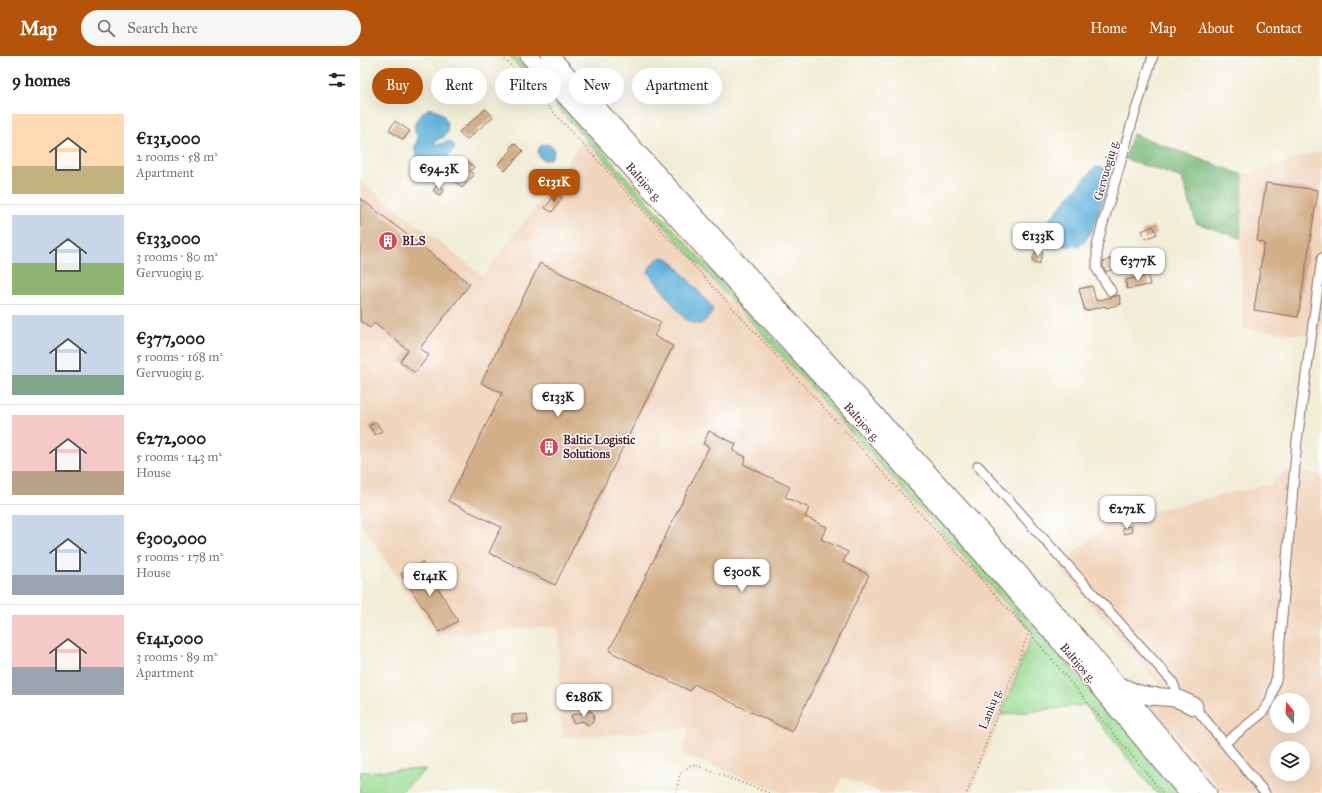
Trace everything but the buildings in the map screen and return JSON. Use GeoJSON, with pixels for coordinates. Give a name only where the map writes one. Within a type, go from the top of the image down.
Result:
{"type":"FeatureCollection","features":[{"type":"Feature","properties":{"kind":"highway","name":"Baltijos g."},"geometry":{"type":"LineString","coordinates":[[529,56],[975,546],[1073,657],[1188,793]]}},
{"type":"Feature","properties":{"kind":"highway","name":"Baltijos g."},"geometry":{"type":"LineString","coordinates":[[550,56],[1036,591],[1119,686],[1208,793]]}},
{"type":"Feature","properties":{"kind":"highway"},"geometry":{"type":"LineString","coordinates":[[1119,686],[1143,694],[1176,698],[1194,706]]}},
{"type":"Feature","properties":{"kind":"street","name":"Gervuogių g."},"geometry":{"type":"LineString","coordinates":[[1110,291],[1098,269],[1098,246],[1133,118],[1153,56]]}},
{"type":"Feature","properties":{"kind":"street"},"geometry":{"type":"LineString","coordinates":[[1225,743],[1261,714],[1270,702],[1277,675],[1297,441],[1322,258]]}},
{"type":"Feature","properties":{"kind":"street"},"geometry":{"type":"LineString","coordinates":[[978,466],[1172,681],[1175,688],[1176,698]]}},
{"type":"Feature","properties":{"kind":"street"},"geometry":{"type":"LineString","coordinates":[[1194,706],[1264,793]]}},
{"type":"Feature","properties":{"kind":"path"},"geometry":{"type":"LineString","coordinates":[[502,56],[1029,632],[1163,793]]}},
{"type":"Feature","properties":{"kind":"path","name":"Lankų g."},"geometry":{"type":"LineString","coordinates":[[968,793],[1029,632]]}},
{"type":"Feature","properties":{"kind":"path"},"geometry":{"type":"LineString","coordinates":[[676,793],[680,774],[692,764],[769,793]]}},
{"type":"Feature","properties":{"kind":"shaded area"},"geometry":{"type":"Polygon","coordinates":[[[585,139],[1033,633],[971,793],[881,793],[842,777],[835,793],[783,793],[682,754],[688,729],[562,738],[558,626],[437,636],[360,522],[360,181],[483,276],[555,181],[579,145],[585,139]]]}},
{"type":"Feature","properties":{"kind":"shaded area"},"geometry":{"type":"Polygon","coordinates":[[[1322,151],[1322,337],[1243,328],[1240,238],[1243,175],[1322,151]]]}},
{"type":"Feature","properties":{"kind":"shaded area"},"geometry":{"type":"Polygon","coordinates":[[[1289,469],[1322,475],[1322,793],[1224,793],[1134,686],[1162,688],[1059,566],[1113,520],[1270,484],[1289,469]]]}},
{"type":"Feature","properties":{"kind":"green space"},"geometry":{"type":"Polygon","coordinates":[[[509,56],[516,56],[527,68],[520,68],[509,56]]]}},
{"type":"Feature","properties":{"kind":"green space"},"geometry":{"type":"Polygon","coordinates":[[[554,104],[560,104],[986,571],[1179,793],[1156,793],[1085,705],[1001,715],[1033,633],[554,104]]]}},
{"type":"Feature","properties":{"kind":"green space"},"geometry":{"type":"Polygon","coordinates":[[[1133,134],[1243,175],[1240,238],[1196,223],[1182,178],[1125,159],[1133,134]]]}},
{"type":"Feature","properties":{"kind":"green space"},"geometry":{"type":"Polygon","coordinates":[[[427,769],[399,793],[360,793],[360,772],[427,769]]]}},
{"type":"Feature","properties":{"kind":"water"},"geometry":{"type":"Polygon","coordinates":[[[428,109],[437,110],[441,113],[447,124],[447,133],[435,143],[437,145],[450,141],[454,147],[454,150],[437,168],[425,165],[416,155],[415,151],[418,137],[415,125],[418,118],[428,109]]]}},
{"type":"Feature","properties":{"kind":"water"},"geometry":{"type":"Polygon","coordinates":[[[546,144],[553,149],[554,152],[549,159],[546,160],[539,155],[538,152],[543,145],[546,144]]]}},
{"type":"Feature","properties":{"kind":"water"},"geometry":{"type":"Polygon","coordinates":[[[1095,167],[1104,168],[1108,173],[1109,178],[1098,215],[1085,241],[1080,245],[1070,247],[1060,245],[1041,237],[1040,230],[1095,167]]]}},
{"type":"Feature","properties":{"kind":"water"},"geometry":{"type":"Polygon","coordinates":[[[663,257],[670,259],[712,307],[710,316],[701,324],[696,324],[685,319],[648,272],[650,267],[658,259],[663,257]]]}},
{"type":"Feature","properties":{"kind":"place","name":"BLS"},"geometry":{"type":"Point","coordinates":[388,241]}},
{"type":"Feature","properties":{"kind":"place","name":"Baltic Logistic Solutions"},"geometry":{"type":"Point","coordinates":[549,447]}}]}
